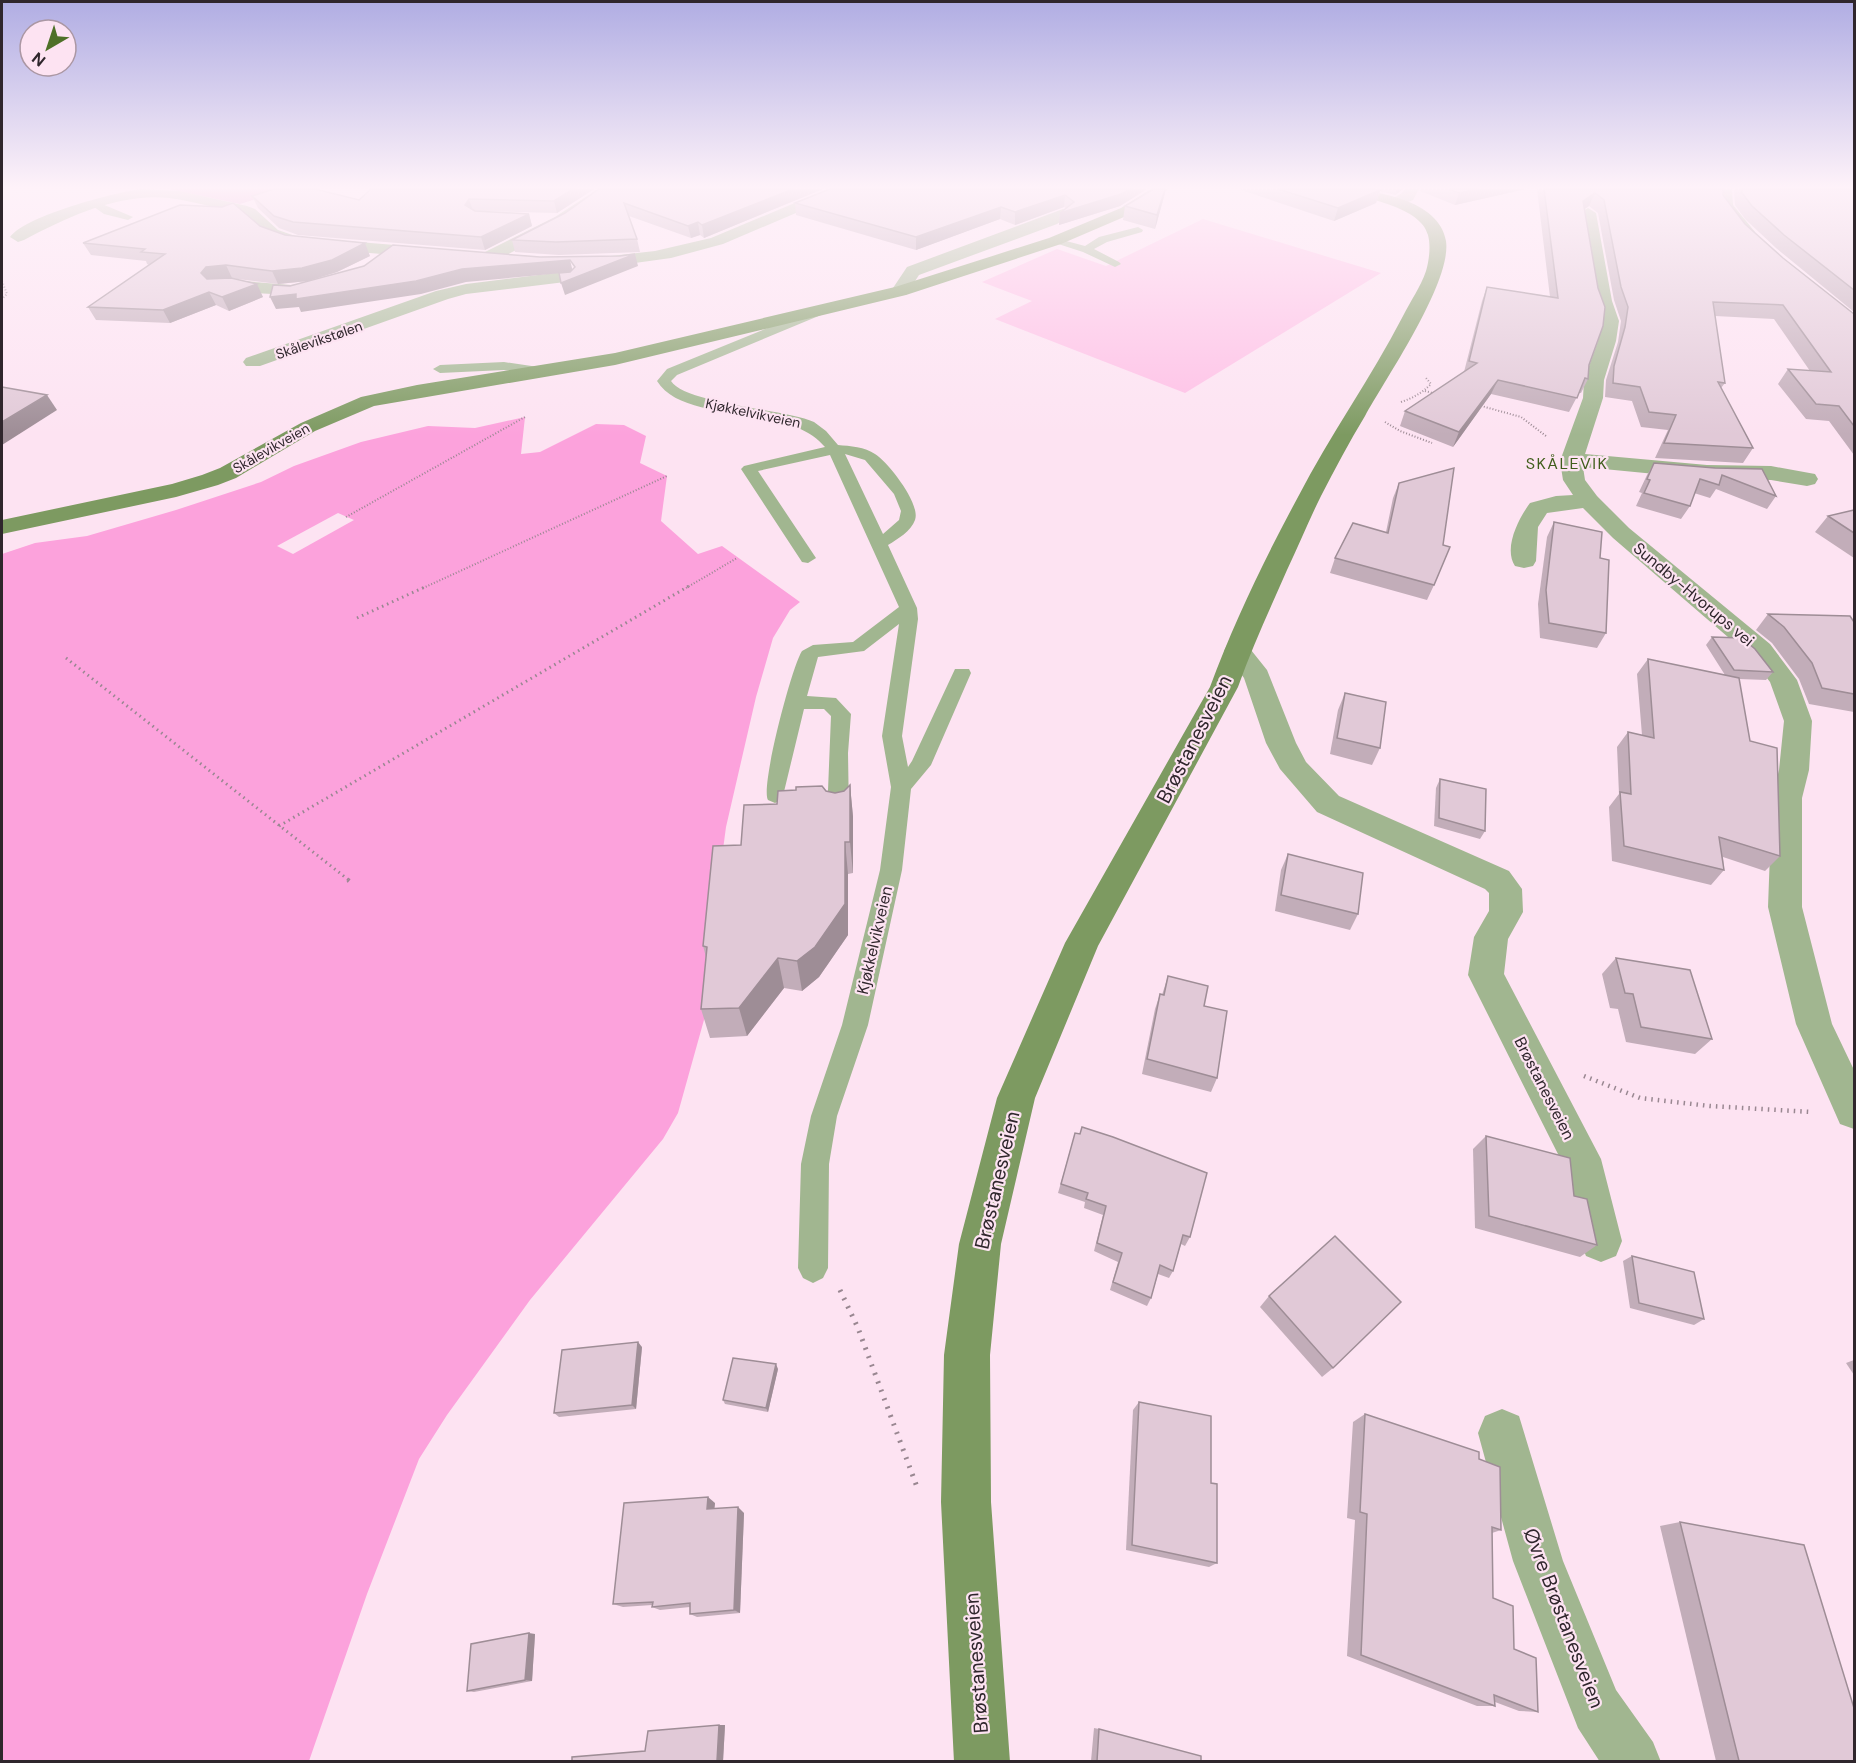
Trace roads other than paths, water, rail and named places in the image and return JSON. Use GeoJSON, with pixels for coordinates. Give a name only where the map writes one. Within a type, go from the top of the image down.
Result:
{"type":"FeatureCollection","features":[{"type":"Feature","properties":{"kind":"street","name":"Skålevikstølen"},"geometry":{"type":"LineString","coordinates":[[253,362],[442,295],[466,289],[608,271]]}},
{"type":"Feature","properties":{"kind":"street"},"geometry":{"type":"LineString","coordinates":[[900,291],[913,271]]}},
{"type":"Feature","properties":{"kind":"street","name":"Kjøkkelvikveien"},"geometry":{"type":"LineString","coordinates":[[827,309],[900,291],[961,271]]}},
{"type":"Feature","properties":{"kind":"street","name":"Brøstanesveien"},"geometry":{"type":"LineString","coordinates":[[982,1761],[966,1502],[967,1355],[980,1244],[1016,1098],[1078,953],[1224,687],[1237,651],[1309,497],[1354,416],[1394,352],[1434,271]]}},
{"type":"Feature","properties":{"kind":"street"},"geometry":{"type":"LineString","coordinates":[[1598,271],[1603,301],[1610,321],[1607,341],[1594,380],[1593,398],[1571,461],[1587,460],[1707,472],[1772,473],[1807,479]]}},
{"type":"Feature","properties":{"kind":"street"},"geometry":{"type":"LineString","coordinates":[[219,286],[237,284],[264,290],[295,291],[328,283]]}},
{"type":"Feature","properties":{"kind":"street","name":"Skålevikveien"},"geometry":{"type":"LineString","coordinates":[[2,527],[176,490],[210,480],[228,473],[308,427],[369,401],[615,359],[827,309]]}},
{"type":"Feature","properties":{"kind":"street","name":"Sundby-Hvorups vei"},"geometry":{"type":"LineString","coordinates":[[1571,461],[1574,480],[1589,501],[1621,533],[1740,631],[1760,650],[1783,680],[1798,721],[1794,770],[1787,798],[1785,907],[1814,1024],[1854,1111]]}},
{"type":"Feature","properties":{"kind":"street"},"geometry":{"type":"LineString","coordinates":[[1524,561],[1526,527],[1538,508],[1556,503],[1589,501]]}},
{"type":"Feature","properties":{"kind":"street","name":"Brøstanesveien"},"geometry":{"type":"LineString","coordinates":[[1237,651],[1257,676],[1281,743],[1295,769],[1328,804],[1497,879],[1505,889],[1506,912],[1491,937],[1486,975],[1581,1159],[1601,1241]]}},
{"type":"Feature","properties":{"kind":"street","name":"Øvre Brøstanesveien"},"geometry":{"type":"LineString","coordinates":[[1502,1433],[1538,1561],[1597,1709],[1633,1761]]}},
{"type":"Feature","properties":{"kind":"lane","name":"Kjøkkelvikveien"},"geometry":{"type":"LineString","coordinates":[[813,1268],[815,1164],[822,1126],[860,1003],[891,870],[901,787],[892,736],[909,620],[908,608],[835,449],[815,428],[808,424],[694,400],[669,389],[664,381],[672,372],[827,309]]}},
{"type":"Feature","properties":{"kind":"lane","name":"Skålevikveien"},"geometry":{"type":"LineString","coordinates":[[440,369],[500,368],[540,371]]}},
{"type":"Feature","properties":{"kind":"lane"},"geometry":{"type":"LineString","coordinates":[[808,558],[749,470],[835,449],[870,457],[902,493],[909,511],[907,521],[897,532],[879,544]]}},
{"type":"Feature","properties":{"kind":"lane"},"geometry":{"type":"LineString","coordinates":[[775,795],[778,768],[809,655],[813,651],[858,647],[893,622],[908,608]]}},
{"type":"Feature","properties":{"kind":"lane"},"geometry":{"type":"LineString","coordinates":[[901,787],[921,765],[962,674]]}},
{"type":"Feature","properties":{"kind":"lane"},"geometry":{"type":"LineString","coordinates":[[796,702],[829,703],[841,714],[838,753],[838,815]]}},
{"type":"Feature","properties":{"kind":"district","name":"SKÅLEVIK"},"geometry":{"type":"Point","coordinates":[1567,463]}}]}
